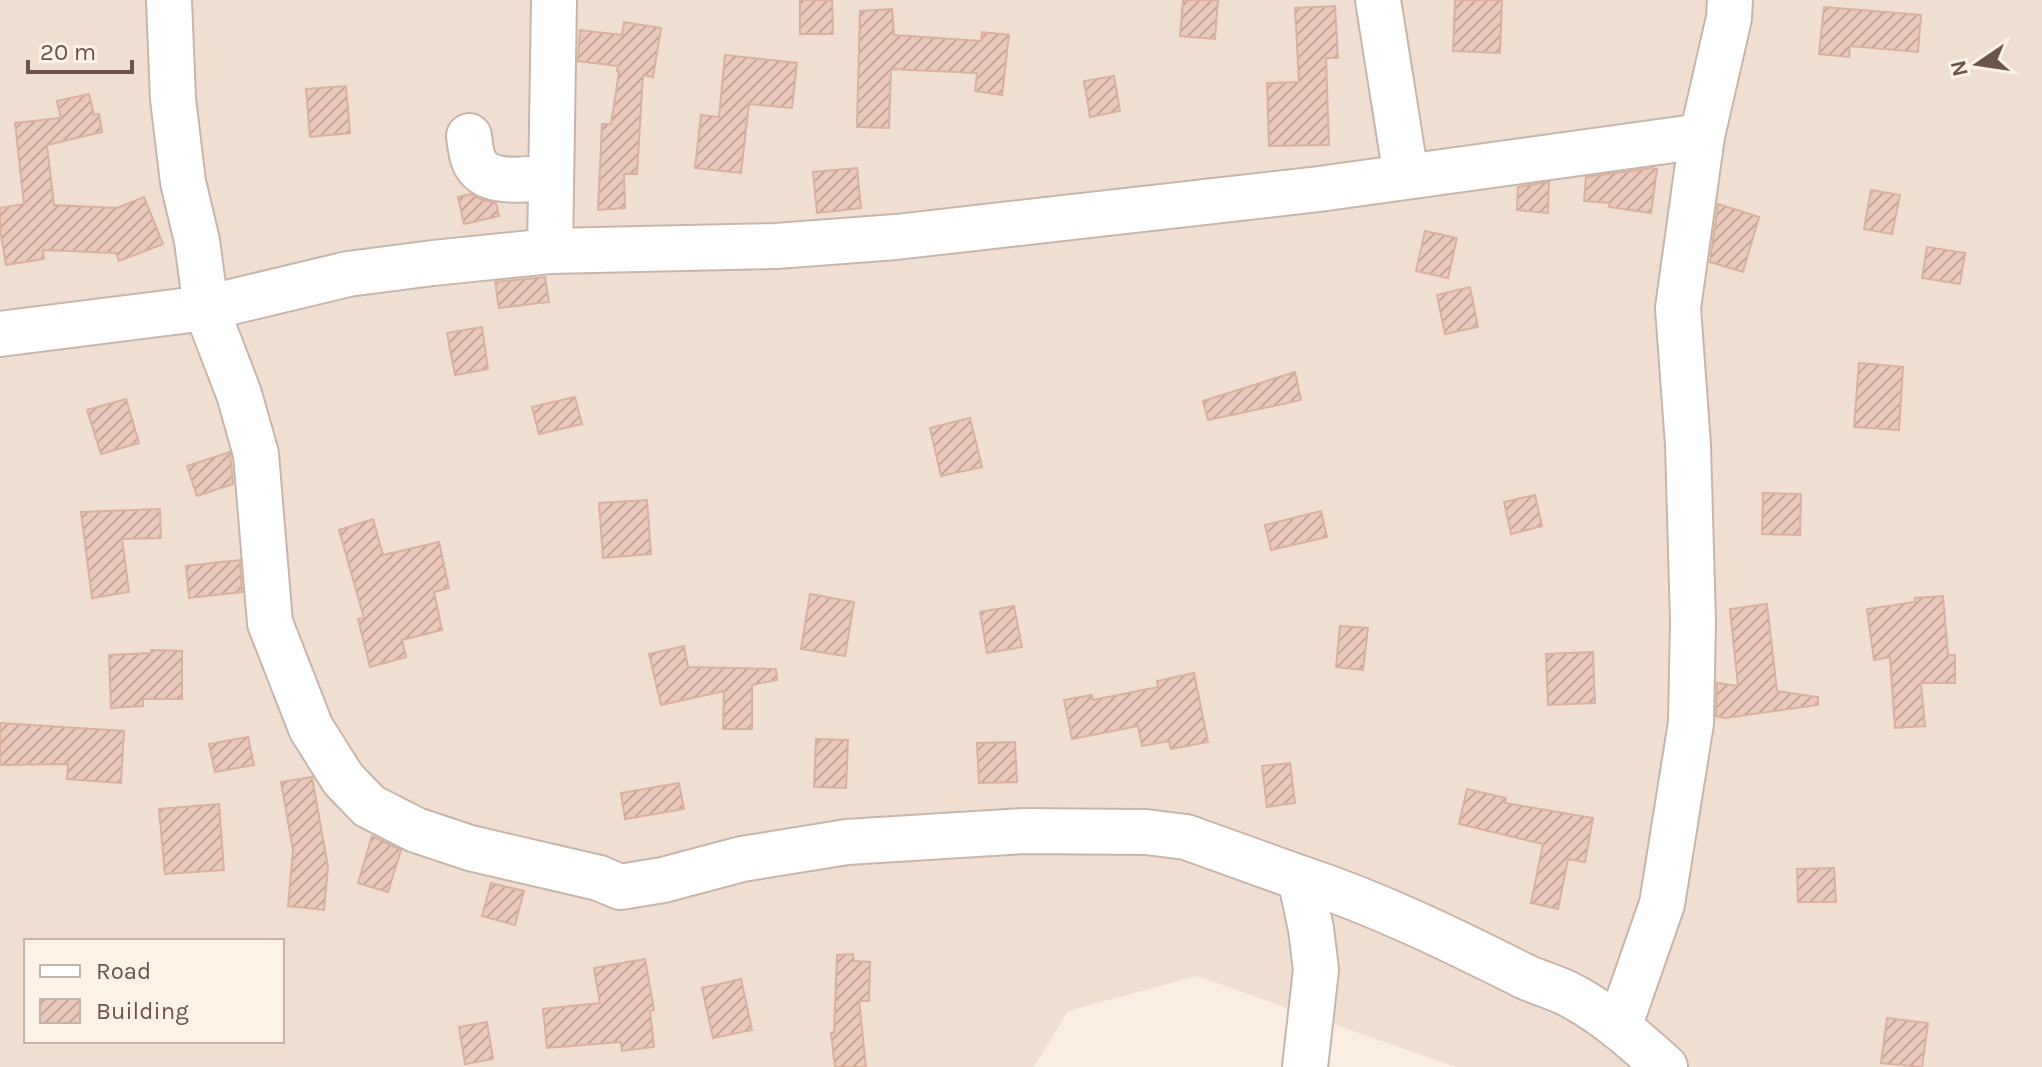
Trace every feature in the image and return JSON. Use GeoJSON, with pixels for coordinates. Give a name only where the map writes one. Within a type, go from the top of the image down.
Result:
{"type":"FeatureCollection","features":[{"type":"Feature","properties":{"kind":"street"},"geometry":{"type":"LineString","coordinates":[[169,0],[173,99],[183,182],[197,241],[206,308],[239,394],[256,454],[270,623],[311,728],[343,779],[369,806],[416,830],[470,848],[599,878],[620,887],[663,880],[742,859],[847,842],[1024,831],[1146,832],[1186,837],[1395,913],[1531,979],[1572,995],[1619,1027],[1665,1067]]}},
{"type":"Feature","properties":{"kind":"street"},"geometry":{"type":"LineString","coordinates":[[550,251],[554,0]]}},
{"type":"Feature","properties":{"kind":"street"},"geometry":{"type":"LineString","coordinates":[[1378,0],[1406,176]]}},
{"type":"Feature","properties":{"kind":"street"},"geometry":{"type":"LineString","coordinates":[[1619,1027],[1662,904],[1691,723],[1693,621],[1689,489],[1678,308],[1702,136],[1729,18],[1730,0]]}},
{"type":"Feature","properties":{"kind":"street"},"geometry":{"type":"LineString","coordinates":[[469,136],[474,162],[484,174],[503,179],[551,178]]}},
{"type":"Feature","properties":{"kind":"street"},"geometry":{"type":"LineString","coordinates":[[3,343],[206,308],[348,274],[550,251],[776,246],[896,237],[1319,189],[1702,136]]}},
{"type":"Feature","properties":{"kind":"street"},"geometry":{"type":"LineString","coordinates":[[1300,878],[1316,970],[1305,1067]]}},
{"type":"Feature","properties":{"kind":"shaded area"},"geometry":{"type":"Polygon","coordinates":[[[0,0],[2042,0],[2042,1067],[1456,1067],[1197,976],[1068,1011],[1034,1067],[0,1067],[0,0]]]}},
{"type":"Feature","properties":{"kind":"building"},"geometry":{"type":"Polygon","coordinates":[[[800,0],[832,0],[833,34],[800,34],[800,0]]]}},
{"type":"Feature","properties":{"kind":"building"},"geometry":{"type":"Polygon","coordinates":[[[1183,0],[1218,0],[1215,39],[1180,36],[1183,0]]]}},
{"type":"Feature","properties":{"kind":"building"},"geometry":{"type":"Polygon","coordinates":[[[1455,0],[1502,0],[1500,53],[1453,51],[1455,0]]]}},
{"type":"Feature","properties":{"kind":"building"},"geometry":{"type":"Polygon","coordinates":[[[1335,6],[1338,58],[1326,58],[1329,145],[1269,146],[1267,83],[1299,82],[1295,8],[1335,6]]]}},
{"type":"Feature","properties":{"kind":"building"},"geometry":{"type":"Polygon","coordinates":[[[1824,7],[1921,15],[1918,52],[1850,46],[1849,57],[1819,54],[1824,7]]]}},
{"type":"Feature","properties":{"kind":"building"},"geometry":{"type":"Polygon","coordinates":[[[892,9],[894,35],[981,41],[982,32],[1009,35],[1002,95],[975,91],[977,73],[891,69],[889,128],[857,127],[860,11],[892,9]]]}},
{"type":"Feature","properties":{"kind":"building"},"geometry":{"type":"Polygon","coordinates":[[[624,22],[661,28],[653,77],[643,75],[637,174],[624,174],[625,208],[598,210],[602,124],[611,124],[619,72],[618,66],[578,61],[580,30],[622,35],[624,22]]]}},
{"type":"Feature","properties":{"kind":"building"},"geometry":{"type":"Polygon","coordinates":[[[725,55],[797,63],[792,108],[749,104],[741,173],[695,168],[701,115],[719,117],[725,55]]]}},
{"type":"Feature","properties":{"kind":"building"},"geometry":{"type":"Polygon","coordinates":[[[1114,76],[1120,111],[1090,117],[1084,81],[1114,76]]]}},
{"type":"Feature","properties":{"kind":"building"},"geometry":{"type":"Polygon","coordinates":[[[346,86],[350,133],[310,137],[306,89],[346,86]]]}},
{"type":"Feature","properties":{"kind":"building"},"geometry":{"type":"Polygon","coordinates":[[[89,94],[94,115],[99,114],[102,132],[47,145],[54,205],[117,208],[144,197],[163,244],[119,261],[116,253],[43,250],[44,259],[6,265],[0,208],[24,204],[15,123],[61,118],[57,101],[89,94]]]}},
{"type":"Feature","properties":{"kind":"building"},"geometry":{"type":"Polygon","coordinates":[[[857,168],[861,208],[817,213],[813,172],[857,168]]]}},
{"type":"Feature","properties":{"kind":"building"},"geometry":{"type":"Polygon","coordinates":[[[1657,169],[1651,213],[1609,207],[1610,203],[1584,201],[1586,177],[1657,169]]]}},
{"type":"Feature","properties":{"kind":"building"},"geometry":{"type":"Polygon","coordinates":[[[1549,182],[1548,213],[1517,210],[1518,187],[1549,182]]]}},
{"type":"Feature","properties":{"kind":"building"},"geometry":{"type":"Polygon","coordinates":[[[1871,190],[1900,195],[1892,234],[1864,229],[1871,190]]]}},
{"type":"Feature","properties":{"kind":"building"},"geometry":{"type":"Polygon","coordinates":[[[471,194],[496,203],[499,216],[464,224],[458,197],[471,194]]]}},
{"type":"Feature","properties":{"kind":"building"},"geometry":{"type":"Polygon","coordinates":[[[1718,204],[1759,217],[1743,272],[1710,262],[1718,204]]]}},
{"type":"Feature","properties":{"kind":"building"},"geometry":{"type":"Polygon","coordinates":[[[1425,231],[1457,238],[1448,278],[1416,271],[1425,231]]]}},
{"type":"Feature","properties":{"kind":"building"},"geometry":{"type":"Polygon","coordinates":[[[1927,247],[1965,253],[1960,284],[1922,278],[1927,247]]]}},
{"type":"Feature","properties":{"kind":"building"},"geometry":{"type":"Polygon","coordinates":[[[545,277],[549,302],[499,308],[495,282],[545,277]]]}},
{"type":"Feature","properties":{"kind":"building"},"geometry":{"type":"Polygon","coordinates":[[[1470,287],[1478,327],[1445,334],[1437,295],[1470,287]]]}},
{"type":"Feature","properties":{"kind":"building"},"geometry":{"type":"Polygon","coordinates":[[[482,327],[488,369],[455,375],[447,333],[482,327]]]}},
{"type":"Feature","properties":{"kind":"building"},"geometry":{"type":"Polygon","coordinates":[[[1859,363],[1903,367],[1899,430],[1854,427],[1859,363]]]}},
{"type":"Feature","properties":{"kind":"building"},"geometry":{"type":"Polygon","coordinates":[[[1295,372],[1301,400],[1208,420],[1203,401],[1295,372]]]}},
{"type":"Feature","properties":{"kind":"building"},"geometry":{"type":"Polygon","coordinates":[[[575,397],[582,424],[539,434],[532,407],[575,397]]]}},
{"type":"Feature","properties":{"kind":"building"},"geometry":{"type":"Polygon","coordinates":[[[126,399],[139,443],[101,454],[87,410],[126,399]]]}},
{"type":"Feature","properties":{"kind":"building"},"geometry":{"type":"Polygon","coordinates":[[[970,418],[982,467],[941,476],[930,428],[970,418]]]}},
{"type":"Feature","properties":{"kind":"building"},"geometry":{"type":"Polygon","coordinates":[[[230,452],[233,484],[197,496],[187,466],[230,452]]]}},
{"type":"Feature","properties":{"kind":"building"},"geometry":{"type":"Polygon","coordinates":[[[1763,493],[1801,494],[1800,535],[1762,534],[1763,493]]]}},
{"type":"Feature","properties":{"kind":"building"},"geometry":{"type":"Polygon","coordinates":[[[1535,495],[1542,526],[1511,534],[1504,502],[1535,495]]]}},
{"type":"Feature","properties":{"kind":"building"},"geometry":{"type":"Polygon","coordinates":[[[647,500],[651,554],[603,558],[599,503],[647,500]]]}},
{"type":"Feature","properties":{"kind":"building"},"geometry":{"type":"Polygon","coordinates":[[[160,509],[161,538],[122,539],[129,592],[92,598],[81,512],[160,509]]]}},
{"type":"Feature","properties":{"kind":"building"},"geometry":{"type":"Polygon","coordinates":[[[1321,511],[1327,537],[1271,550],[1265,525],[1321,511]]]}},
{"type":"Feature","properties":{"kind":"building"},"geometry":{"type":"Polygon","coordinates":[[[373,519],[383,555],[439,542],[449,588],[434,592],[442,630],[402,640],[406,657],[370,667],[358,619],[364,618],[339,530],[373,519]]]}},
{"type":"Feature","properties":{"kind":"building"},"geometry":{"type":"Polygon","coordinates":[[[240,560],[242,592],[189,598],[186,566],[240,560]]]}},
{"type":"Feature","properties":{"kind":"building"},"geometry":{"type":"Polygon","coordinates":[[[810,594],[854,602],[845,656],[801,649],[810,594]]]}},
{"type":"Feature","properties":{"kind":"building"},"geometry":{"type":"Polygon","coordinates":[[[1943,596],[1948,655],[1955,655],[1955,683],[1921,683],[1925,726],[1895,728],[1890,657],[1874,660],[1867,609],[1915,602],[1915,598],[1943,596]]]}},
{"type":"Feature","properties":{"kind":"building"},"geometry":{"type":"Polygon","coordinates":[[[1767,604],[1777,691],[1818,697],[1818,705],[1725,718],[1716,716],[1717,683],[1738,686],[1730,609],[1767,604]]]}},
{"type":"Feature","properties":{"kind":"building"},"geometry":{"type":"Polygon","coordinates":[[[1014,606],[1022,647],[987,653],[980,612],[1014,606]]]}},
{"type":"Feature","properties":{"kind":"building"},"geometry":{"type":"Polygon","coordinates":[[[1340,626],[1368,628],[1363,670],[1336,667],[1340,626]]]}},
{"type":"Feature","properties":{"kind":"building"},"geometry":{"type":"Polygon","coordinates":[[[684,646],[688,667],[776,669],[777,680],[752,685],[752,729],[723,729],[724,691],[661,705],[649,654],[684,646]]]}},
{"type":"Feature","properties":{"kind":"building"},"geometry":{"type":"Polygon","coordinates":[[[151,650],[182,651],[182,699],[143,699],[143,706],[111,708],[109,655],[151,653],[151,650]]]}},
{"type":"Feature","properties":{"kind":"building"},"geometry":{"type":"Polygon","coordinates":[[[1593,652],[1595,703],[1548,705],[1546,654],[1593,652]]]}},
{"type":"Feature","properties":{"kind":"building"},"geometry":{"type":"Polygon","coordinates":[[[1194,673],[1208,742],[1171,749],[1169,741],[1142,746],[1138,726],[1072,739],[1064,700],[1092,695],[1093,700],[1158,687],[1157,681],[1194,673]]]}},
{"type":"Feature","properties":{"kind":"building"},"geometry":{"type":"Polygon","coordinates":[[[0,723],[124,731],[121,783],[67,779],[68,764],[0,765],[0,723]]]}},
{"type":"Feature","properties":{"kind":"building"},"geometry":{"type":"Polygon","coordinates":[[[248,737],[254,765],[215,772],[209,744],[248,737]]]}},
{"type":"Feature","properties":{"kind":"building"},"geometry":{"type":"Polygon","coordinates":[[[816,739],[848,740],[846,788],[814,787],[816,739]]]}},
{"type":"Feature","properties":{"kind":"building"},"geometry":{"type":"Polygon","coordinates":[[[1015,742],[1017,782],[979,783],[977,743],[1015,742]]]}},
{"type":"Feature","properties":{"kind":"building"},"geometry":{"type":"Polygon","coordinates":[[[1290,763],[1295,803],[1267,807],[1262,766],[1290,763]]]}},
{"type":"Feature","properties":{"kind":"building"},"geometry":{"type":"Polygon","coordinates":[[[312,777],[328,867],[324,910],[288,906],[293,850],[281,782],[312,777]]]}},
{"type":"Feature","properties":{"kind":"building"},"geometry":{"type":"Polygon","coordinates":[[[679,783],[684,809],[625,819],[621,793],[679,783]]]}},
{"type":"Feature","properties":{"kind":"building"},"geometry":{"type":"Polygon","coordinates":[[[1467,789],[1506,798],[1505,803],[1593,818],[1585,862],[1568,859],[1558,909],[1531,903],[1543,844],[1459,824],[1467,789]]]}},
{"type":"Feature","properties":{"kind":"building"},"geometry":{"type":"Polygon","coordinates":[[[219,804],[224,870],[165,874],[159,809],[219,804]]]}},
{"type":"Feature","properties":{"kind":"building"},"geometry":{"type":"Polygon","coordinates":[[[372,836],[401,850],[388,892],[358,883],[372,836]]]}},
{"type":"Feature","properties":{"kind":"building"},"geometry":{"type":"Polygon","coordinates":[[[1834,868],[1836,902],[1798,902],[1797,869],[1834,868]]]}},
{"type":"Feature","properties":{"kind":"building"},"geometry":{"type":"Polygon","coordinates":[[[491,883],[524,891],[515,925],[482,916],[491,883]]]}},
{"type":"Feature","properties":{"kind":"building"},"geometry":{"type":"Polygon","coordinates":[[[853,954],[854,961],[870,962],[869,1001],[859,1001],[866,1067],[835,1067],[831,1033],[834,1033],[837,955],[853,954]]]}},
{"type":"Feature","properties":{"kind":"building"},"geometry":{"type":"Polygon","coordinates":[[[645,959],[654,1010],[650,1011],[654,1047],[622,1051],[621,1042],[547,1048],[543,1009],[600,1003],[594,968],[645,959]]]}},
{"type":"Feature","properties":{"kind":"building"},"geometry":{"type":"Polygon","coordinates":[[[741,979],[752,1030],[713,1038],[702,988],[741,979]]]}},
{"type":"Feature","properties":{"kind":"building"},"geometry":{"type":"Polygon","coordinates":[[[1887,1018],[1928,1023],[1922,1067],[1881,1063],[1887,1018]]]}},
{"type":"Feature","properties":{"kind":"building"},"geometry":{"type":"Polygon","coordinates":[[[487,1022],[493,1059],[465,1064],[459,1027],[487,1022]]]}}]}
